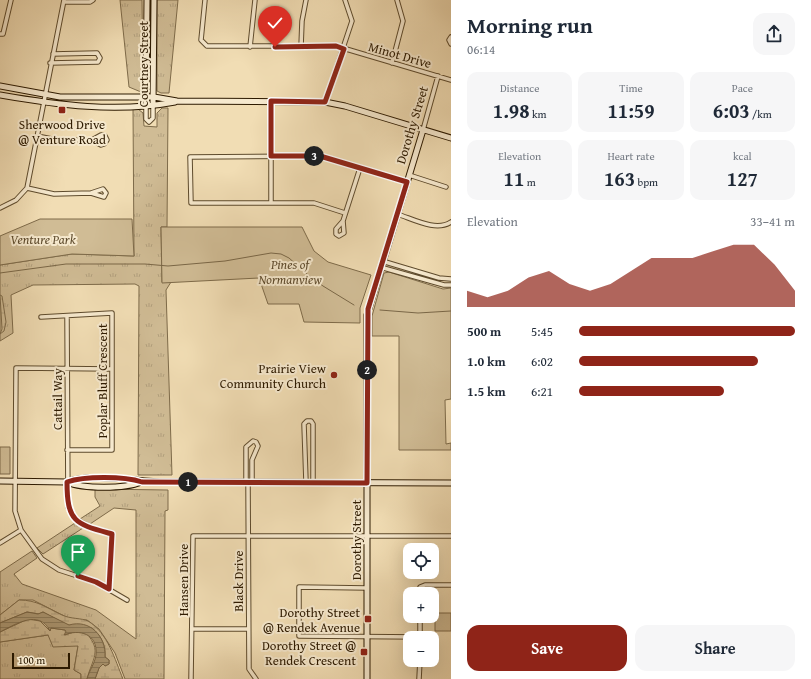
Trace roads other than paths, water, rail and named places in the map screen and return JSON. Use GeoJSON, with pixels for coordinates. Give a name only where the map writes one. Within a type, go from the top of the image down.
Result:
{"type":"FeatureCollection","features":[{"type":"Feature","properties":{"kind":"street"},"geometry":{"type":"LineString","coordinates":[[0,34],[4,34],[10,0]]}},
{"type":"Feature","properties":{"kind":"street"},"geometry":{"type":"LineString","coordinates":[[0,208],[16,200],[27,188],[38,136],[50,63],[64,1],[90,2],[93,0]]}},
{"type":"Feature","properties":{"kind":"street","name":"Courtney Street"},"geometry":{"type":"LineString","coordinates":[[147,0],[146,119],[149,122],[153,118],[154,106],[154,0]]}},
{"type":"Feature","properties":{"kind":"street","name":"Minot Drive"},"geometry":{"type":"LineString","coordinates":[[205,0],[201,40],[206,46],[336,46],[451,80]]}},
{"type":"Feature","properties":{"kind":"street"},"geometry":{"type":"LineString","coordinates":[[250,47],[255,0]]}},
{"type":"Feature","properties":{"kind":"street"},"geometry":{"type":"LineString","coordinates":[[301,47],[306,0]]}},
{"type":"Feature","properties":{"kind":"street"},"geometry":{"type":"LineString","coordinates":[[325,102],[344,49],[352,21],[346,0]]}},
{"type":"Feature","properties":{"kind":"street"},"geometry":{"type":"LineString","coordinates":[[392,63],[403,21],[397,0]]}},
{"type":"Feature","properties":{"kind":"street"},"geometry":{"type":"LineString","coordinates":[[451,36],[449,40],[451,44]]}},
{"type":"Feature","properties":{"kind":"street"},"geometry":{"type":"LineString","coordinates":[[50,63],[98,62],[100,58],[97,53],[53,54]]}},
{"type":"Feature","properties":{"kind":"street","name":"Dorothy Street"},"geometry":{"type":"LineString","coordinates":[[367,679],[367,319],[370,302],[380,267],[423,130],[438,76]]}},
{"type":"Feature","properties":{"kind":"street"},"geometry":{"type":"LineString","coordinates":[[0,86],[60,97],[154,97],[178,101],[325,102],[345,106],[451,138]]}},
{"type":"Feature","properties":{"kind":"street"},"geometry":{"type":"LineString","coordinates":[[0,94],[66,106],[154,106],[178,101]]}},
{"type":"Feature","properties":{"kind":"street"},"geometry":{"type":"LineString","coordinates":[[271,101],[271,203]]}},
{"type":"Feature","properties":{"kind":"street"},"geometry":{"type":"LineString","coordinates":[[38,136],[57,140],[92,140]]}},
{"type":"Feature","properties":{"kind":"street"},"geometry":{"type":"LineString","coordinates":[[345,213],[314,203],[191,203],[190,157],[320,156],[407,182]]}},
{"type":"Feature","properties":{"kind":"street"},"geometry":{"type":"LineString","coordinates":[[343,220],[360,168]]}},
{"type":"Feature","properties":{"kind":"street"},"geometry":{"type":"LineString","coordinates":[[409,175],[446,187]]}},
{"type":"Feature","properties":{"kind":"street"},"geometry":{"type":"LineString","coordinates":[[27,188],[54,194],[91,193]]}},
{"type":"Feature","properties":{"kind":"street"},"geometry":{"type":"LineString","coordinates":[[396,214],[434,226],[446,225],[451,222]]}},
{"type":"Feature","properties":{"kind":"street"},"geometry":{"type":"LineString","coordinates":[[382,261],[439,278],[451,279]]}},
{"type":"Feature","properties":{"kind":"street"},"geometry":{"type":"LineString","coordinates":[[380,267],[444,285],[451,285]]}},
{"type":"Feature","properties":{"kind":"street","name":"Poplar Bluff Crescent"},"geometry":{"type":"LineString","coordinates":[[67,317],[112,313],[112,450],[67,450]]}},
{"type":"Feature","properties":{"kind":"street"},"geometry":{"type":"LineString","coordinates":[[41,317],[67,317]]}},
{"type":"Feature","properties":{"kind":"street","name":"Cattail Way"},"geometry":{"type":"LineString","coordinates":[[67,317],[68,507],[73,518],[90,528],[112,534],[109,589]]}},
{"type":"Feature","properties":{"kind":"street"},"geometry":{"type":"LineString","coordinates":[[112,369],[16,368],[16,516],[22,530],[42,559],[50,565],[96,582],[127,600]]}},
{"type":"Feature","properties":{"kind":"street"},"geometry":{"type":"LineString","coordinates":[[306,482],[304,424],[307,421],[311,421],[314,424],[313,482]]}},
{"type":"Feature","properties":{"kind":"street"},"geometry":{"type":"LineString","coordinates":[[253,441],[256,442],[258,446],[252,460],[248,481],[246,447],[253,441]]}},
{"type":"Feature","properties":{"kind":"street"},"geometry":{"type":"LineString","coordinates":[[0,481],[67,482],[76,479],[132,479],[142,482],[248,481],[451,483]]}},
{"type":"Feature","properties":{"kind":"street","name":"Black Drive"},"geometry":{"type":"LineString","coordinates":[[248,481],[247,537],[249,669],[256,679]]}},
{"type":"Feature","properties":{"kind":"street"},"geometry":{"type":"LineString","coordinates":[[0,543],[22,530]]}},
{"type":"Feature","properties":{"kind":"street","name":"Hansen Drive"},"geometry":{"type":"LineString","coordinates":[[191,679],[193,536],[247,537]]}},
{"type":"Feature","properties":{"kind":"street"},"geometry":{"type":"LineString","coordinates":[[247,537],[451,536]]}},
{"type":"Feature","properties":{"kind":"street"},"geometry":{"type":"LineString","coordinates":[[420,587],[426,585],[451,585]]}},
{"type":"Feature","properties":{"kind":"street"},"geometry":{"type":"LineString","coordinates":[[367,588],[299,587],[299,636],[403,637]]}},
{"type":"Feature","properties":{"kind":"street"},"geometry":{"type":"LineString","coordinates":[[192,629],[248,629]]}},
{"type":"Feature","properties":{"kind":"street"},"geometry":{"type":"LineString","coordinates":[[419,679],[420,667]]}},
{"type":"Feature","properties":{"kind":"waterway"},"geometry":{"type":"LineString","coordinates":[[0,273],[66,264],[145,264],[168,266],[225,261],[271,253],[281,254],[289,258],[323,286],[354,305]]}},
{"type":"Feature","properties":{"kind":"waterway"},"geometry":{"type":"LineString","coordinates":[[380,310],[418,313],[451,311]]}},
{"type":"Feature","properties":{"kind":"place","name":"Sherwood Drive @ Venture Road"},"geometry":{"type":"Point","coordinates":[62,110]}},
{"type":"Feature","properties":{"kind":"place","name":"Prairie View Community Church"},"geometry":{"type":"Point","coordinates":[334,375]}},
{"type":"Feature","properties":{"kind":"place","name":"Dorothy Street @ Rendek Avenue"},"geometry":{"type":"Point","coordinates":[368,619]}},
{"type":"Feature","properties":{"kind":"place","name":"Dorothy Street @ Rendek Crescent"},"geometry":{"type":"Point","coordinates":[364,652]}},
{"type":"Feature","properties":{"kind":"park label","name":"Venture Park"},"geometry":{"type":"Point","coordinates":[43,239]}},
{"type":"Feature","properties":{"kind":"park label","name":"Pines of Normanview"},"geometry":{"type":"Point","coordinates":[290,272]}}]}
